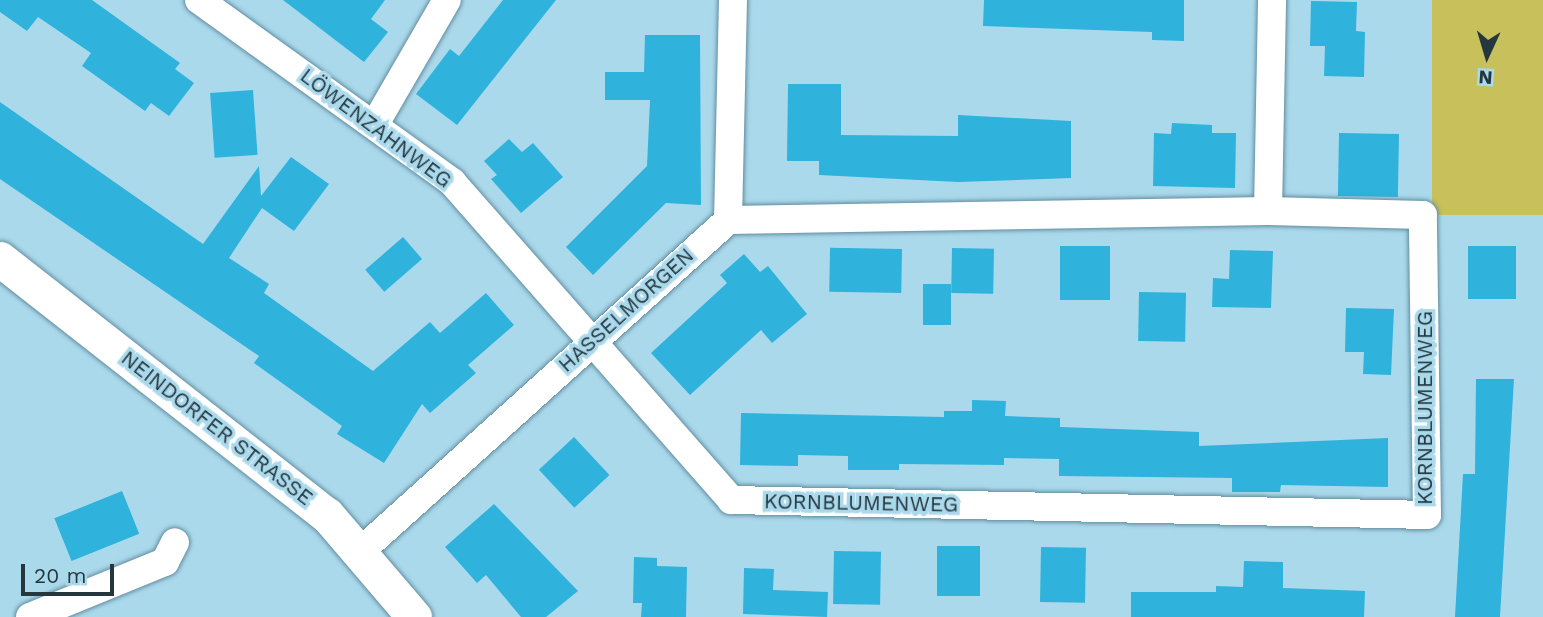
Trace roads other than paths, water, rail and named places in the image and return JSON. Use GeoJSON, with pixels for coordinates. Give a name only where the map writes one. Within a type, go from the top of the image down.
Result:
{"type":"FeatureCollection","features":[{"type":"Feature","properties":{"kind":"street","name":"LÖWENZAHNWEG"},"geometry":{"type":"LineString","coordinates":[[199,0],[452,181],[591,340]]}},
{"type":"Feature","properties":{"kind":"street"},"geometry":{"type":"LineString","coordinates":[[375,124],[447,0]]}},
{"type":"Feature","properties":{"kind":"street"},"geometry":{"type":"LineString","coordinates":[[728,220],[733,0]]}},
{"type":"Feature","properties":{"kind":"street"},"geometry":{"type":"LineString","coordinates":[[1268,212],[1272,0]]}},
{"type":"Feature","properties":{"kind":"street","name":"KORNBLUMENWEG"},"geometry":{"type":"LineString","coordinates":[[591,340],[731,500],[1427,515],[1423,215],[1268,212],[728,220]]}},
{"type":"Feature","properties":{"kind":"street","name":"HASSELMORGEN"},"geometry":{"type":"LineString","coordinates":[[362,550],[591,340],[728,220]]}},
{"type":"Feature","properties":{"kind":"street","name":"NEINDORFER STRASSE"},"geometry":{"type":"LineString","coordinates":[[0,259],[232,438],[362,550],[414,617]]}},
{"type":"Feature","properties":{"kind":"street"},"geometry":{"type":"LineString","coordinates":[[30,617],[165,562],[175,542]]}}]}
